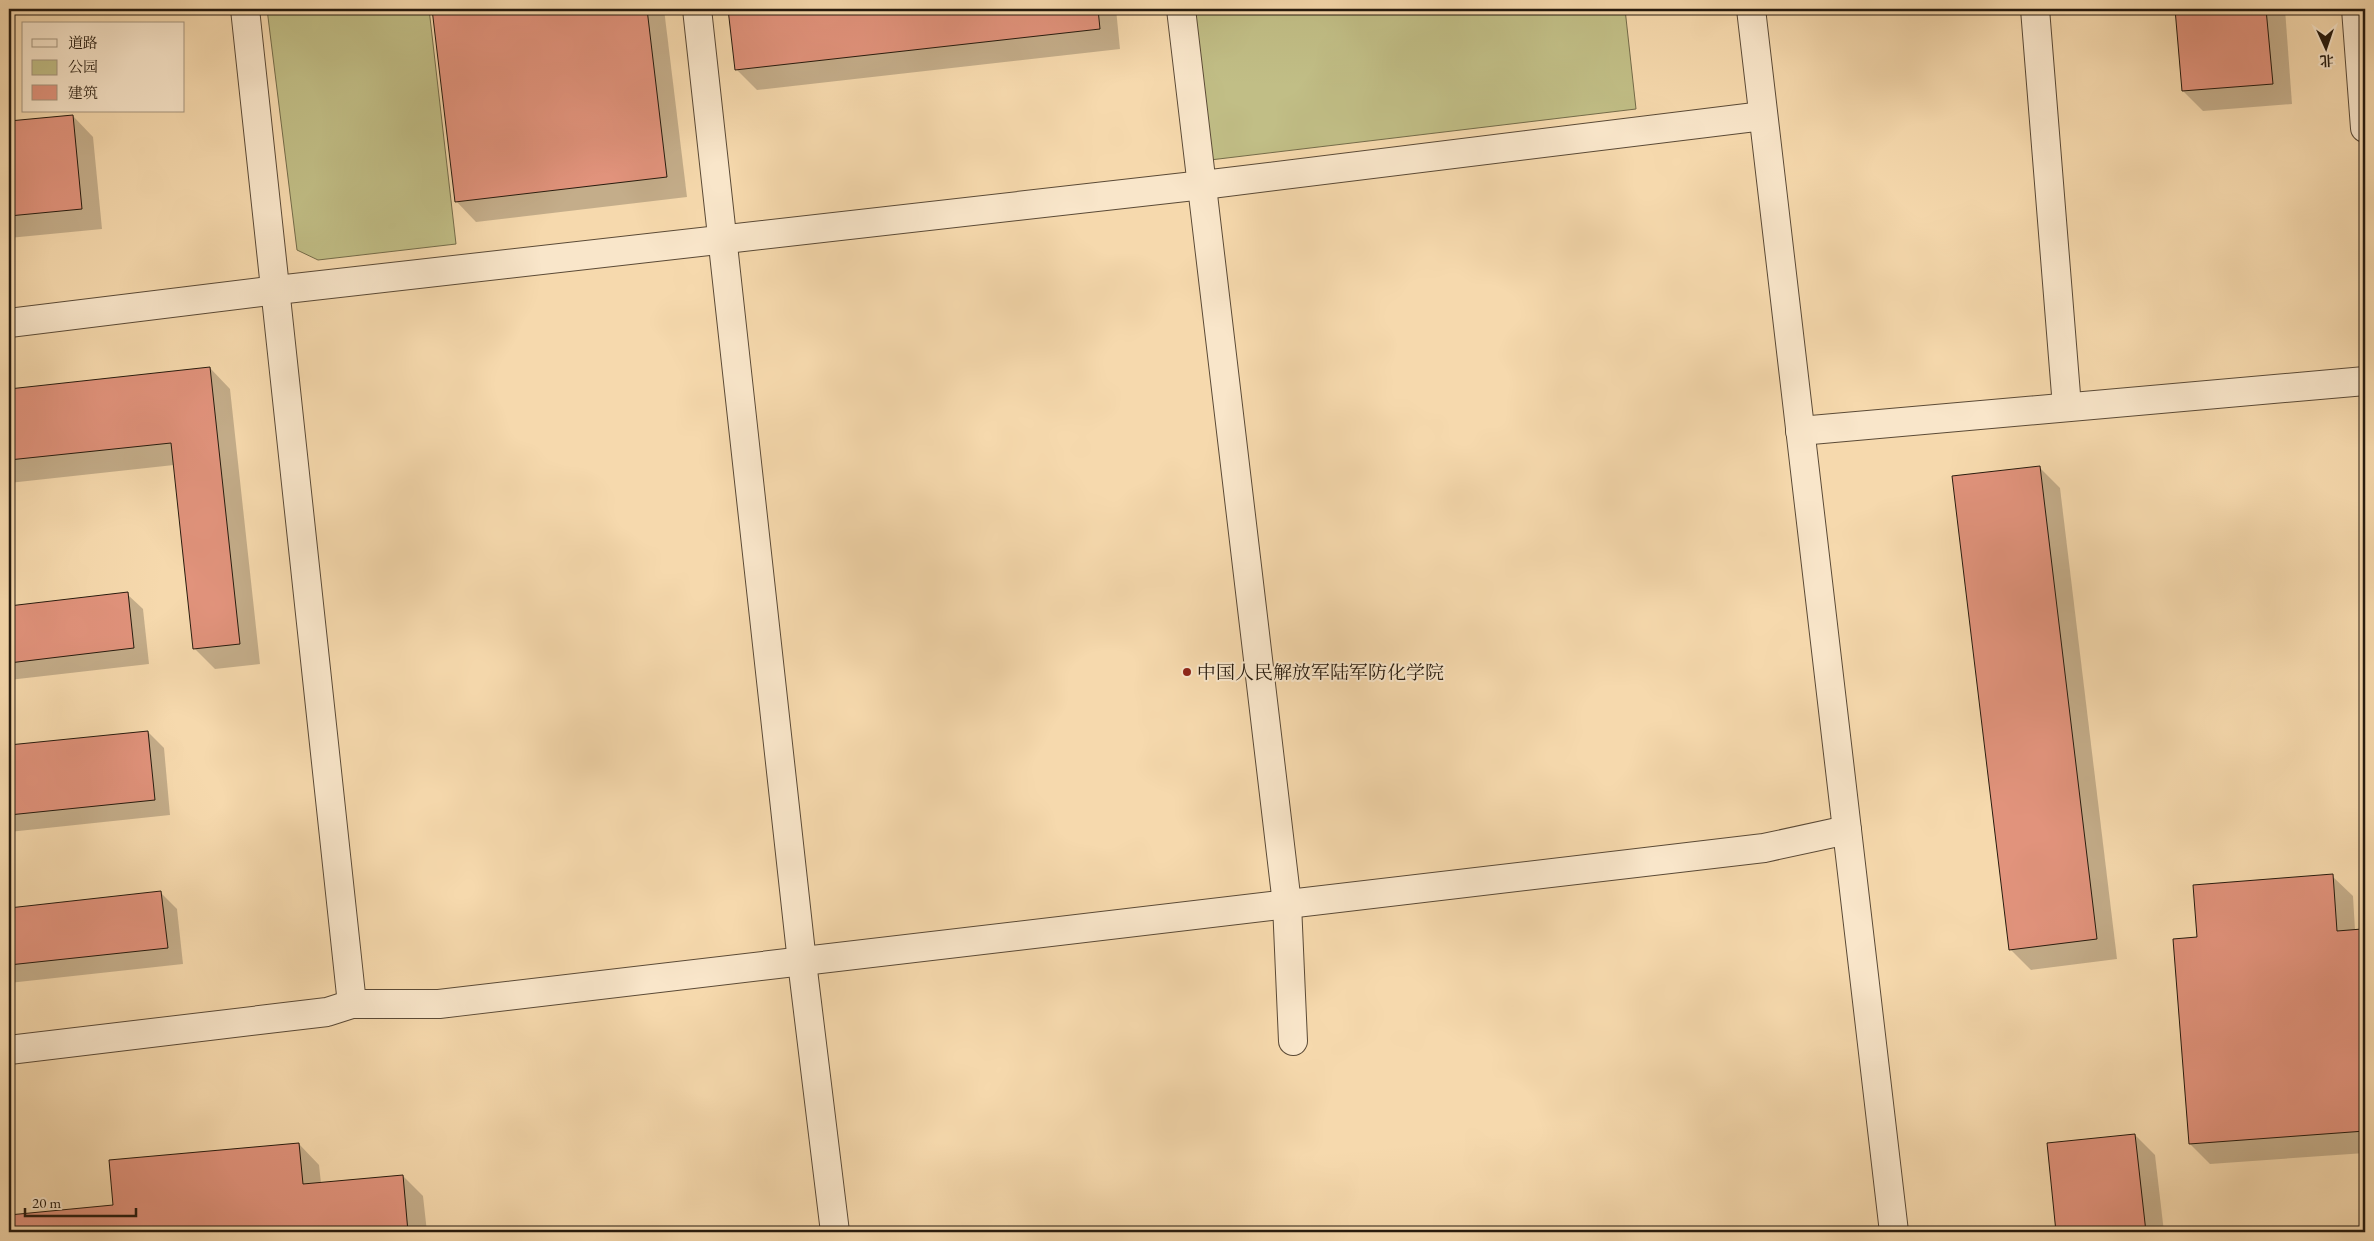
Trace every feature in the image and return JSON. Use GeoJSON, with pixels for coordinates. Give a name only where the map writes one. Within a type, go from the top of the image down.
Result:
{"type":"FeatureCollection","features":[{"type":"Feature","properties":{"kind":"street"},"geometry":{"type":"LineString","coordinates":[[245,9],[277,290],[352,1004]]}},
{"type":"Feature","properties":{"kind":"street"},"geometry":{"type":"LineString","coordinates":[[696,9],[724,241],[802,962],[835,1232]]}},
{"type":"Feature","properties":{"kind":"street"},"geometry":{"type":"LineString","coordinates":[[1181,9],[1287,904],[1293,1041]]}},
{"type":"Feature","properties":{"kind":"street"},"geometry":{"type":"LineString","coordinates":[[1751,9],[1894,1232]]}},
{"type":"Feature","properties":{"kind":"street"},"geometry":{"type":"LineString","coordinates":[[2034,9],[2067,407]]}},
{"type":"Feature","properties":{"kind":"street"},"geometry":{"type":"LineString","coordinates":[[2356,9],[2365,128]]}},
{"type":"Feature","properties":{"kind":"street"},"geometry":{"type":"LineString","coordinates":[[9,323],[277,290],[724,241],[1203,185],[1763,116]]}},
{"type":"Feature","properties":{"kind":"street"},"geometry":{"type":"LineString","coordinates":[[1800,431],[2365,381]]}},
{"type":"Feature","properties":{"kind":"street"},"geometry":{"type":"LineString","coordinates":[[9,1050],[327,1012],[352,1004],[439,1004],[1764,848],[1847,830]]}},
{"type":"Feature","properties":{"kind":"green space"},"geometry":{"type":"Polygon","coordinates":[[[267,9],[429,9],[456,244],[318,260],[297,250],[267,9]]]}},
{"type":"Feature","properties":{"kind":"green space"},"geometry":{"type":"Polygon","coordinates":[[[1193,9],[1625,9],[1636,109],[1210,160],[1193,9]]]}},
{"type":"Feature","properties":{"kind":"building"},"geometry":{"type":"Polygon","coordinates":[[[432,9],[647,9],[667,177],[455,202],[432,9]]]}},
{"type":"Feature","properties":{"kind":"building"},"geometry":{"type":"Polygon","coordinates":[[[728,9],[1098,9],[1100,29],[735,70],[728,9]]]}},
{"type":"Feature","properties":{"kind":"building"},"geometry":{"type":"Polygon","coordinates":[[[2175,9],[2266,9],[2273,84],[2182,91],[2175,9]]]}},
{"type":"Feature","properties":{"kind":"building"},"geometry":{"type":"Polygon","coordinates":[[[73,115],[82,209],[9,216],[9,121],[73,115]]]}},
{"type":"Feature","properties":{"kind":"building"},"geometry":{"type":"Polygon","coordinates":[[[210,367],[240,644],[193,649],[171,443],[9,460],[9,389],[210,367]]]}},
{"type":"Feature","properties":{"kind":"building"},"geometry":{"type":"Polygon","coordinates":[[[2040,466],[2097,939],[2009,950],[1952,476],[2040,466]]]}},
{"type":"Feature","properties":{"kind":"building"},"geometry":{"type":"Polygon","coordinates":[[[128,592],[134,648],[9,663],[9,606],[128,592]]]}},
{"type":"Feature","properties":{"kind":"building"},"geometry":{"type":"Polygon","coordinates":[[[148,731],[155,800],[9,815],[9,745],[148,731]]]}},
{"type":"Feature","properties":{"kind":"building"},"geometry":{"type":"Polygon","coordinates":[[[2333,874],[2337,931],[2362,929],[2365,978],[2365,1131],[2189,1144],[2173,939],[2197,937],[2193,885],[2333,874]]]}},
{"type":"Feature","properties":{"kind":"building"},"geometry":{"type":"Polygon","coordinates":[[[161,891],[168,948],[9,965],[9,908],[161,891]]]}},
{"type":"Feature","properties":{"kind":"building"},"geometry":{"type":"Polygon","coordinates":[[[2135,1134],[2146,1232],[2056,1232],[2047,1143],[2135,1134]]]}},
{"type":"Feature","properties":{"kind":"building"},"geometry":{"type":"Polygon","coordinates":[[[299,1143],[303,1184],[403,1175],[408,1232],[9,1232],[9,1215],[113,1205],[109,1160],[299,1143]]]}},
{"type":"Feature","properties":{"kind":"place","name":"中国人民解放军陆军防化学院"},"geometry":{"type":"Point","coordinates":[1187,672]}}]}
